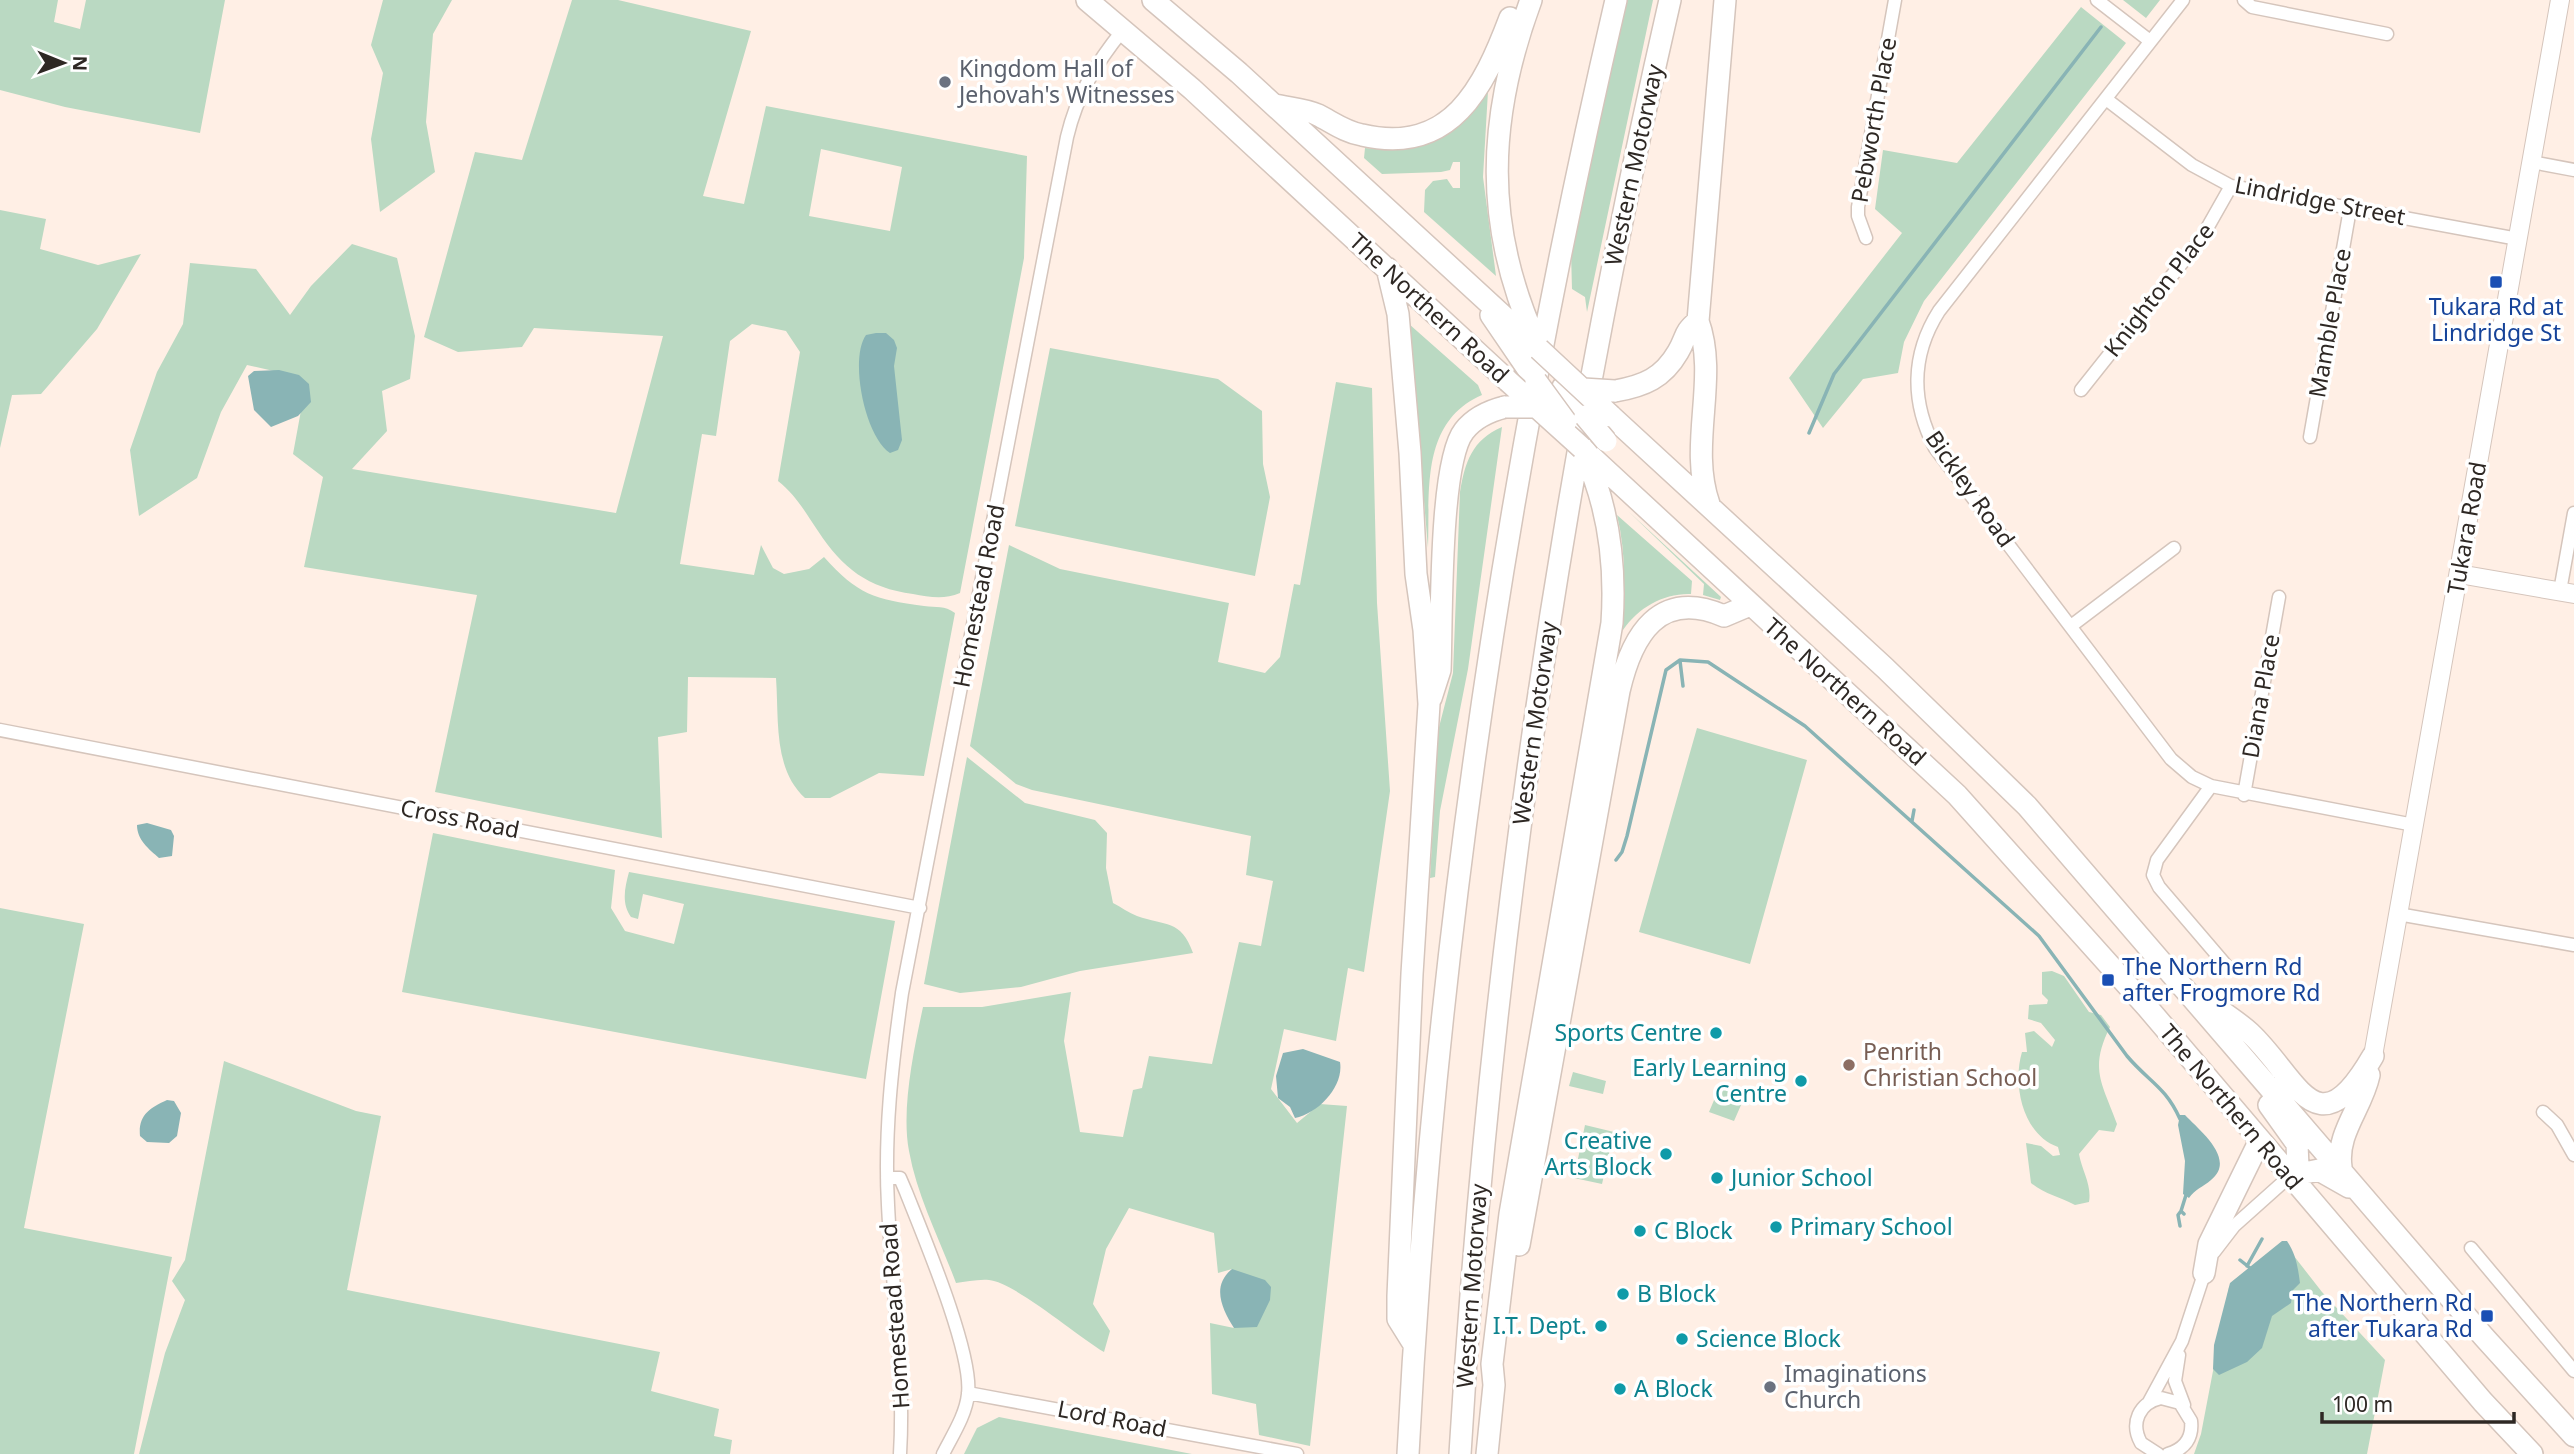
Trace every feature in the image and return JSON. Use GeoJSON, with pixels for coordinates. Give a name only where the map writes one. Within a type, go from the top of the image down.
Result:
{"type":"FeatureCollection","features":[{"type":"Feature","properties":{"kind":"highway","name":"The Northern Road"},"geometry":{"type":"LineString","coordinates":[[1087,0],[1462,338],[1511,367],[1582,448],[1957,795],[2147,1007],[2483,1402],[2532,1454]]}},
{"type":"Feature","properties":{"kind":"highway","name":"The Northern Road"},"geometry":{"type":"LineString","coordinates":[[1153,0],[1275,105],[1539,349],[1609,428],[1656,457],[1975,752],[2027,806],[2341,1167],[2484,1337],[2574,1436]]}},
{"type":"Feature","properties":{"kind":"highway"},"geometry":{"type":"LineString","coordinates":[[1275,105],[1317,114],[1361,135],[1386,139],[1434,128],[1455,115],[1474,97],[1487,75],[1517,0]]}},
{"type":"Feature","properties":{"kind":"highway"},"geometry":{"type":"LineString","coordinates":[[1531,0],[1509,65],[1497,137],[1496,186],[1501,234],[1523,308],[1539,349]]}},
{"type":"Feature","properties":{"kind":"highway"},"geometry":{"type":"LineString","coordinates":[[1408,1454],[1413,1343],[1428,1169],[1455,917],[1500,597],[1525,449],[1616,0]]}},
{"type":"Feature","properties":{"kind":"highway","name":"Western Motorway"},"geometry":{"type":"LineString","coordinates":[[1460,1454],[1485,1130],[1516,848],[1550,620],[1597,349],[1670,0]]}},
{"type":"Feature","properties":{"kind":"highway"},"geometry":{"type":"LineString","coordinates":[[1710,506],[1701,482],[1707,344],[1699,321],[1726,0]]}},
{"type":"Feature","properties":{"kind":"highway"},"geometry":{"type":"LineString","coordinates":[[1387,268],[1395,291],[1399,322],[1410,453],[1416,574],[1424,630],[1429,704],[1398,1283],[1398,1319],[1413,1343]]}},
{"type":"Feature","properties":{"kind":"highway"},"geometry":{"type":"LineString","coordinates":[[1479,295],[1511,367],[1536,381],[1573,388],[1615,391],[1639,387],[1659,376],[1679,351],[1685,332],[1699,321]]}},
{"type":"Feature","properties":{"kind":"highway"},"geometry":{"type":"LineString","coordinates":[[1536,381],[1548,409]]}},
{"type":"Feature","properties":{"kind":"highway"},"geometry":{"type":"LineString","coordinates":[[1573,388],[1584,416]]}},
{"type":"Feature","properties":{"kind":"highway"},"geometry":{"type":"LineString","coordinates":[[1429,704],[1440,670],[1452,456],[1460,438],[1473,422],[1505,407],[1548,409],[1584,416],[1609,428],[1626,488]]}},
{"type":"Feature","properties":{"kind":"highway"},"geometry":{"type":"LineString","coordinates":[[1494,1385],[1492,1364],[1510,1214],[1612,623],[1611,550],[1598,490],[1582,448]]}},
{"type":"Feature","properties":{"kind":"highway"},"geometry":{"type":"LineString","coordinates":[[1487,1454],[1494,1385],[1628,657],[1642,630],[1670,612],[1698,607],[1724,615],[1750,605]]}},
{"type":"Feature","properties":{"kind":"highway"},"geometry":{"type":"LineString","coordinates":[[2175,976],[2250,1034],[2303,1096],[2315,1102],[2333,1101],[2347,1094],[2373,1056]]}},
{"type":"Feature","properties":{"kind":"highway"},"geometry":{"type":"LineString","coordinates":[[2175,976],[2217,1044],[2293,1137],[2299,1161],[2290,1177]]}},
{"type":"Feature","properties":{"kind":"highway"},"geometry":{"type":"LineString","coordinates":[[2341,1167],[2341,1142],[2366,1089],[2373,1056]]}},
{"type":"Feature","properties":{"kind":"highway"},"geometry":{"type":"LineString","coordinates":[[2204,1273],[2210,1244],[2260,1140]]}},
{"type":"Feature","properties":{"kind":"highway"},"geometry":{"type":"LineString","coordinates":[[2290,1177],[2309,1170],[2331,1174],[2374,1207]]}},
{"type":"Feature","properties":{"kind":"street","name":"Pebworth Place"},"geometry":{"type":"LineString","coordinates":[[1866,238],[1858,216],[1858,207],[1895,0]]}},
{"type":"Feature","properties":{"kind":"street"},"geometry":{"type":"LineString","coordinates":[[2097,0],[2150,41]]}},
{"type":"Feature","properties":{"kind":"street","name":"Bickley Road"},"geometry":{"type":"LineString","coordinates":[[2183,0],[1939,311],[1920,349],[1916,376],[1922,417],[1935,448],[2171,759],[2192,777],[2211,786],[2244,795],[2414,825]]}},
{"type":"Feature","properties":{"kind":"street"},"geometry":{"type":"LineString","coordinates":[[2244,0],[2252,7],[2387,34]]}},
{"type":"Feature","properties":{"kind":"street","name":"Tukara Road"},"geometry":{"type":"LineString","coordinates":[[2373,1056],[2560,0]]}},
{"type":"Feature","properties":{"kind":"street","name":"Homestead Road"},"geometry":{"type":"LineString","coordinates":[[900,1454],[901,1350],[887,1178],[891,1072],[1067,137],[1074,110],[1087,79],[1123,30]]}},
{"type":"Feature","properties":{"kind":"street","name":"Lindridge Street"},"geometry":{"type":"LineString","coordinates":[[2106,99],[2192,165],[2231,186],[2518,239]]}},
{"type":"Feature","properties":{"kind":"street"},"geometry":{"type":"LineString","coordinates":[[2532,162],[2574,170]]}},
{"type":"Feature","properties":{"kind":"street","name":"Knighton Place"},"geometry":{"type":"LineString","coordinates":[[2081,390],[2193,250],[2231,186]]}},
{"type":"Feature","properties":{"kind":"street","name":"Mamble Place"},"geometry":{"type":"LineString","coordinates":[[2310,437],[2350,209]]}},
{"type":"Feature","properties":{"kind":"street"},"geometry":{"type":"LineString","coordinates":[[2459,574],[2567,592],[2574,513]]}},
{"type":"Feature","properties":{"kind":"street"},"geometry":{"type":"LineString","coordinates":[[2071,626],[2174,548]]}},
{"type":"Feature","properties":{"kind":"street","name":"Diana Place"},"geometry":{"type":"LineString","coordinates":[[2244,795],[2279,597]]}},
{"type":"Feature","properties":{"kind":"street","name":"Cross Road"},"geometry":{"type":"LineString","coordinates":[[0,730],[920,908]]}},
{"type":"Feature","properties":{"kind":"street"},"geometry":{"type":"LineString","coordinates":[[2211,786],[2202,803],[2157,860],[2153,875],[2159,887],[2230,970]]}},
{"type":"Feature","properties":{"kind":"street"},"geometry":{"type":"LineString","coordinates":[[2398,914],[2574,945]]}},
{"type":"Feature","properties":{"kind":"street"},"geometry":{"type":"LineString","coordinates":[[2543,1112],[2557,1125],[2574,1155]]}},
{"type":"Feature","properties":{"kind":"street"},"geometry":{"type":"LineString","coordinates":[[2168,1454],[2182,1450],[2192,1428],[2175,1381],[2182,1341],[2204,1273],[2227,1233],[2290,1177]]}},
{"type":"Feature","properties":{"kind":"street","name":"Homestead Road"},"geometry":{"type":"LineString","coordinates":[[887,1178],[900,1178],[927,1246],[959,1341],[968,1393]]}},
{"type":"Feature","properties":{"kind":"street"},"geometry":{"type":"LineString","coordinates":[[2471,1248],[2574,1371]]}},
{"type":"Feature","properties":{"kind":"street"},"geometry":{"type":"LineString","coordinates":[[2158,1454],[2147,1451],[2138,1437],[2136,1424],[2140,1412],[2149,1402],[2182,1341]]}},
{"type":"Feature","properties":{"kind":"street"},"geometry":{"type":"LineString","coordinates":[[943,1454],[968,1393]]}},
{"type":"Feature","properties":{"kind":"street","name":"Lord Road"},"geometry":{"type":"LineString","coordinates":[[968,1393],[1297,1454]]}},
{"type":"Feature","properties":{"kind":"street"},"geometry":{"type":"LineString","coordinates":[[2149,1402],[2167,1398],[2185,1408]]}},
{"type":"Feature","properties":{"kind":"green space"},"geometry":{"type":"Polygon","coordinates":[[[0,0],[58,0],[54,22],[80,29],[86,0],[225,0],[200,133],[65,107],[0,90],[0,0]]]}},
{"type":"Feature","properties":{"kind":"green space"},"geometry":{"type":"Polygon","coordinates":[[[383,0],[452,0],[433,34],[426,122],[435,172],[380,212],[371,139],[383,73],[371,45],[383,0]]]}},
{"type":"Feature","properties":{"kind":"green space"},"geometry":{"type":"Polygon","coordinates":[[[572,0],[618,0],[751,31],[703,196],[744,204],[766,106],[1027,156],[1024,258],[960,593],[948,597],[925,596],[897,591],[869,581],[837,556],[795,498],[778,481],[800,352],[786,331],[752,324],[730,341],[716,436],[702,434],[680,564],[754,575],[761,545],[773,568],[784,574],[809,569],[824,557],[847,580],[868,593],[892,601],[944,608],[955,613],[924,776],[879,773],[830,798],[805,798],[787,773],[783,758],[778,726],[776,678],[688,677],[687,732],[658,737],[662,838],[435,792],[477,595],[304,567],[323,477],[293,454],[302,405],[300,377],[247,365],[221,412],[197,478],[139,516],[130,450],[157,372],[183,324],[190,263],[256,269],[290,315],[311,286],[352,244],[397,258],[415,336],[410,379],[382,391],[387,431],[352,469],[616,513],[663,336],[534,328],[522,347],[458,352],[424,337],[475,152],[522,160],[572,0]],[[821,149],[809,216],[890,231],[902,167],[821,149]]]}},
{"type":"Feature","properties":{"kind":"green space"},"geometry":{"type":"Polygon","coordinates":[[[1625,0],[1653,0],[1587,312],[1585,297],[1572,289],[1571,252],[1625,0]]]}},
{"type":"Feature","properties":{"kind":"green space"},"geometry":{"type":"Polygon","coordinates":[[[2123,0],[2160,0],[2146,18],[2123,0]]]}},
{"type":"Feature","properties":{"kind":"green space"},"geometry":{"type":"Polygon","coordinates":[[[2081,7],[2126,43],[1924,301],[1904,342],[1898,373],[1863,379],[1823,428],[1789,378],[1902,233],[1875,209],[1883,150],[1957,163],[2081,7]]]}},
{"type":"Feature","properties":{"kind":"green space"},"geometry":{"type":"Polygon","coordinates":[[[1488,91],[1483,177],[1496,276],[1424,212],[1425,190],[1433,181],[1447,179],[1453,188],[1460,188],[1460,162],[1453,162],[1450,170],[1441,172],[1382,174],[1364,158],[1365,148],[1401,147],[1434,137],[1464,118],[1488,91]]]}},
{"type":"Feature","properties":{"kind":"green space"},"geometry":{"type":"Polygon","coordinates":[[[0,210],[46,219],[40,249],[98,265],[141,254],[97,329],[41,394],[12,395],[0,448],[0,210]]]}},
{"type":"Feature","properties":{"kind":"green space"},"geometry":{"type":"Polygon","coordinates":[[[1409,324],[1478,385],[1482,395],[1462,407],[1448,422],[1438,441],[1430,482],[1428,548],[1409,324]]]}},
{"type":"Feature","properties":{"kind":"green space"},"geometry":{"type":"Polygon","coordinates":[[[1050,348],[1218,379],[1262,411],[1263,464],[1270,497],[1255,576],[1015,526],[1050,348]]]}},
{"type":"Feature","properties":{"kind":"green space"},"geometry":{"type":"Polygon","coordinates":[[[1336,382],[1372,388],[1377,603],[1390,791],[1364,972],[1348,968],[1336,1041],[1284,1029],[1271,1089],[1297,1123],[1320,1104],[1347,1106],[1310,1446],[1259,1435],[1256,1404],[1212,1394],[1210,1323],[1234,1328],[1232,1269],[1218,1273],[1214,1233],[1129,1208],[1106,1249],[1093,1304],[1110,1331],[1104,1352],[1029,1299],[1000,1283],[985,1280],[956,1283],[917,1185],[909,1151],[907,1117],[910,1079],[923,1007],[982,1007],[1071,992],[1064,1041],[1080,1132],[1123,1137],[1133,1090],[1142,1088],[1149,1056],[1212,1064],[1239,942],[1261,946],[1273,881],[1246,875],[1251,836],[1032,790],[1016,784],[970,746],[1009,545],[1060,569],[1229,603],[1218,662],[1265,673],[1280,657],[1294,584],[1300,585],[1336,382]]]}},
{"type":"Feature","properties":{"kind":"green space"},"geometry":{"type":"Polygon","coordinates":[[[1502,427],[1468,669],[1440,811],[1435,877],[1430,878],[1438,731],[1453,673],[1460,492],[1464,471],[1477,445],[1483,438],[1502,427]]]}},
{"type":"Feature","properties":{"kind":"green space"},"geometry":{"type":"Polygon","coordinates":[[[1628,511],[1721,597],[1720,600],[1703,595],[1704,584],[1628,511]]]}},
{"type":"Feature","properties":{"kind":"green space"},"geometry":{"type":"Polygon","coordinates":[[[1617,515],[1692,581],[1691,594],[1671,596],[1653,603],[1644,608],[1623,630],[1619,629],[1624,586],[1617,515]]]}},
{"type":"Feature","properties":{"kind":"green space"},"geometry":{"type":"Polygon","coordinates":[[[1697,728],[1807,760],[1750,964],[1639,932],[1697,728]]]}},
{"type":"Feature","properties":{"kind":"green space"},"geometry":{"type":"Polygon","coordinates":[[[967,757],[1025,803],[1095,820],[1107,833],[1106,868],[1113,903],[1137,916],[1171,925],[1183,934],[1193,953],[1080,971],[1021,987],[960,993],[924,984],[967,757]]]}},
{"type":"Feature","properties":{"kind":"green space"},"geometry":{"type":"Polygon","coordinates":[[[433,833],[615,870],[611,908],[625,931],[674,944],[684,904],[643,894],[638,919],[631,917],[625,901],[629,872],[895,921],[866,1079],[402,992],[433,833]]]}},
{"type":"Feature","properties":{"kind":"green space"},"geometry":{"type":"Polygon","coordinates":[[[0,908],[84,924],[24,1228],[172,1257],[134,1454],[0,1454],[0,908]]]}},
{"type":"Feature","properties":{"kind":"green space"},"geometry":{"type":"Polygon","coordinates":[[[2052,971],[2064,976],[2089,1012],[2101,1015],[2110,1027],[2099,1065],[2103,1086],[2117,1124],[2114,1132],[2099,1130],[2079,1154],[2090,1196],[2089,1202],[2075,1205],[2031,1183],[2026,1143],[2041,1146],[2053,1156],[2060,1155],[2058,1147],[2036,1132],[2029,1120],[2023,1107],[2018,1079],[2022,1052],[2027,1052],[2025,1033],[2034,1031],[2052,1047],[2055,1040],[2041,1023],[2028,1019],[2029,1005],[2047,1004],[2048,1000],[2042,994],[2042,972],[2052,971]]]}},
{"type":"Feature","properties":{"kind":"green space"},"geometry":{"type":"Polygon","coordinates":[[[224,1061],[356,1111],[381,1116],[347,1290],[660,1352],[651,1391],[719,1409],[714,1436],[732,1440],[730,1454],[139,1454],[165,1353],[185,1300],[172,1281],[185,1260],[224,1061]]]}},
{"type":"Feature","properties":{"kind":"green space"},"geometry":{"type":"Polygon","coordinates":[[[1573,1072],[1606,1081],[1603,1094],[1569,1086],[1573,1072]]]}},
{"type":"Feature","properties":{"kind":"green space"},"geometry":{"type":"Polygon","coordinates":[[[1720,1086],[1745,1096],[1734,1121],[1709,1112],[1720,1086]]]}},
{"type":"Feature","properties":{"kind":"green space"},"geometry":{"type":"Polygon","coordinates":[[[1585,1125],[1614,1132],[1602,1184],[1574,1178],[1585,1125]]]}},
{"type":"Feature","properties":{"kind":"green space"},"geometry":{"type":"Polygon","coordinates":[[[2283,1242],[2322,1292],[2385,1360],[2367,1454],[2194,1454],[2201,1434],[2229,1287],[2283,1242]]]}},
{"type":"Feature","properties":{"kind":"green space"},"geometry":{"type":"Polygon","coordinates":[[[999,1417],[1192,1454],[964,1454],[977,1428],[999,1417]]]}},
{"type":"Feature","properties":{"kind":"water"},"geometry":{"type":"Polygon","coordinates":[[[886,333],[894,340],[897,348],[894,366],[902,440],[898,450],[890,453],[873,431],[862,397],[859,361],[861,346],[866,335],[886,333]]]}},
{"type":"Feature","properties":{"kind":"water"},"geometry":{"type":"Polygon","coordinates":[[[279,370],[299,375],[309,384],[311,402],[298,416],[271,427],[254,410],[248,376],[254,371],[279,370]]]}},
{"type":"Feature","properties":{"kind":"water"},"geometry":{"type":"Polygon","coordinates":[[[147,823],[171,830],[174,836],[172,856],[159,858],[144,844],[137,825],[147,823]]]}},
{"type":"Feature","properties":{"kind":"water"},"geometry":{"type":"Polygon","coordinates":[[[1303,1049],[1340,1062],[1340,1071],[1328,1097],[1313,1111],[1295,1118],[1290,1107],[1278,1098],[1276,1076],[1283,1053],[1303,1049]]]}},
{"type":"Feature","properties":{"kind":"water"},"geometry":{"type":"Polygon","coordinates":[[[167,1100],[174,1101],[181,1113],[177,1136],[169,1143],[147,1142],[140,1136],[143,1118],[155,1106],[167,1100]]]}},
{"type":"Feature","properties":{"kind":"water"},"geometry":{"type":"Polygon","coordinates":[[[2180,1115],[2185,1115],[2213,1145],[2220,1163],[2218,1172],[2211,1180],[2189,1198],[2183,1194],[2185,1161],[2178,1125],[2180,1115]]]}},
{"type":"Feature","properties":{"kind":"water"},"geometry":{"type":"Polygon","coordinates":[[[2282,1241],[2287,1241],[2293,1251],[2300,1283],[2293,1290],[2291,1303],[2272,1316],[2262,1348],[2247,1362],[2219,1375],[2213,1369],[2214,1345],[2230,1283],[2282,1241]]]}},
{"type":"Feature","properties":{"kind":"water"},"geometry":{"type":"Polygon","coordinates":[[[1232,1269],[1265,1280],[1271,1287],[1270,1300],[1257,1327],[1234,1328],[1226,1313],[1220,1290],[1232,1269]]]}},
{"type":"Feature","properties":{"kind":"waterway"},"geometry":{"type":"LineString","coordinates":[[1809,433],[1834,374],[2101,27]]}},
{"type":"Feature","properties":{"kind":"waterway"},"geometry":{"type":"LineString","coordinates":[[1616,860],[1622,852],[1627,836],[1666,670],[1680,660],[1708,662],[1805,726],[2039,936],[2127,1056],[2162,1091],[2180,1119]]}},
{"type":"Feature","properties":{"kind":"waterway"},"geometry":{"type":"LineString","coordinates":[[1680,661],[1683,686]]}},
{"type":"Feature","properties":{"kind":"waterway"},"geometry":{"type":"LineString","coordinates":[[1912,821],[1914,810]]}},
{"type":"Feature","properties":{"kind":"waterway"},"geometry":{"type":"LineString","coordinates":[[2184,1214],[2181,1211],[2186,1195]]}},
{"type":"Feature","properties":{"kind":"waterway"},"geometry":{"type":"LineString","coordinates":[[2180,1226],[2178,1215],[2181,1211]]}},
{"type":"Feature","properties":{"kind":"waterway"},"geometry":{"type":"LineString","coordinates":[[2247,1266],[2262,1239]]}},
{"type":"Feature","properties":{"kind":"waterway"},"geometry":{"type":"LineString","coordinates":[[2240,1260],[2250,1268]]}},
{"type":"Feature","properties":{"kind":"place","name":"Kingdom Hall of Jehovah's Witnesses"},"geometry":{"type":"Point","coordinates":[945,82]}},
{"type":"Feature","properties":{"kind":"place","name":"Tukara Rd at Lindridge St"},"geometry":{"type":"Point","coordinates":[2496,282]}},
{"type":"Feature","properties":{"kind":"place","name":"The Northern Rd after Frogmore Rd"},"geometry":{"type":"Point","coordinates":[2108,980]}},
{"type":"Feature","properties":{"kind":"place","name":"Sports Centre"},"geometry":{"type":"Point","coordinates":[1716,1033]}},
{"type":"Feature","properties":{"kind":"place","name":"Penrith Christian School"},"geometry":{"type":"Point","coordinates":[1849,1065]}},
{"type":"Feature","properties":{"kind":"place","name":"Early Learning Centre"},"geometry":{"type":"Point","coordinates":[1801,1081]}},
{"type":"Feature","properties":{"kind":"place","name":"Creative Arts Block"},"geometry":{"type":"Point","coordinates":[1666,1154]}},
{"type":"Feature","properties":{"kind":"place","name":"Junior School"},"geometry":{"type":"Point","coordinates":[1717,1178]}},
{"type":"Feature","properties":{"kind":"place","name":"Primary School"},"geometry":{"type":"Point","coordinates":[1776,1227]}},
{"type":"Feature","properties":{"kind":"place","name":"C Block"},"geometry":{"type":"Point","coordinates":[1640,1231]}},
{"type":"Feature","properties":{"kind":"place","name":"B Block"},"geometry":{"type":"Point","coordinates":[1623,1294]}},
{"type":"Feature","properties":{"kind":"place","name":"The Northern Rd after Tukara Rd"},"geometry":{"type":"Point","coordinates":[2487,1316]}},
{"type":"Feature","properties":{"kind":"place","name":"I.T. Dept."},"geometry":{"type":"Point","coordinates":[1601,1326]}},
{"type":"Feature","properties":{"kind":"place","name":"Science Block"},"geometry":{"type":"Point","coordinates":[1682,1339]}},
{"type":"Feature","properties":{"kind":"place","name":"Imaginations Church"},"geometry":{"type":"Point","coordinates":[1770,1387]}},
{"type":"Feature","properties":{"kind":"place","name":"A Block"},"geometry":{"type":"Point","coordinates":[1620,1389]}}]}
